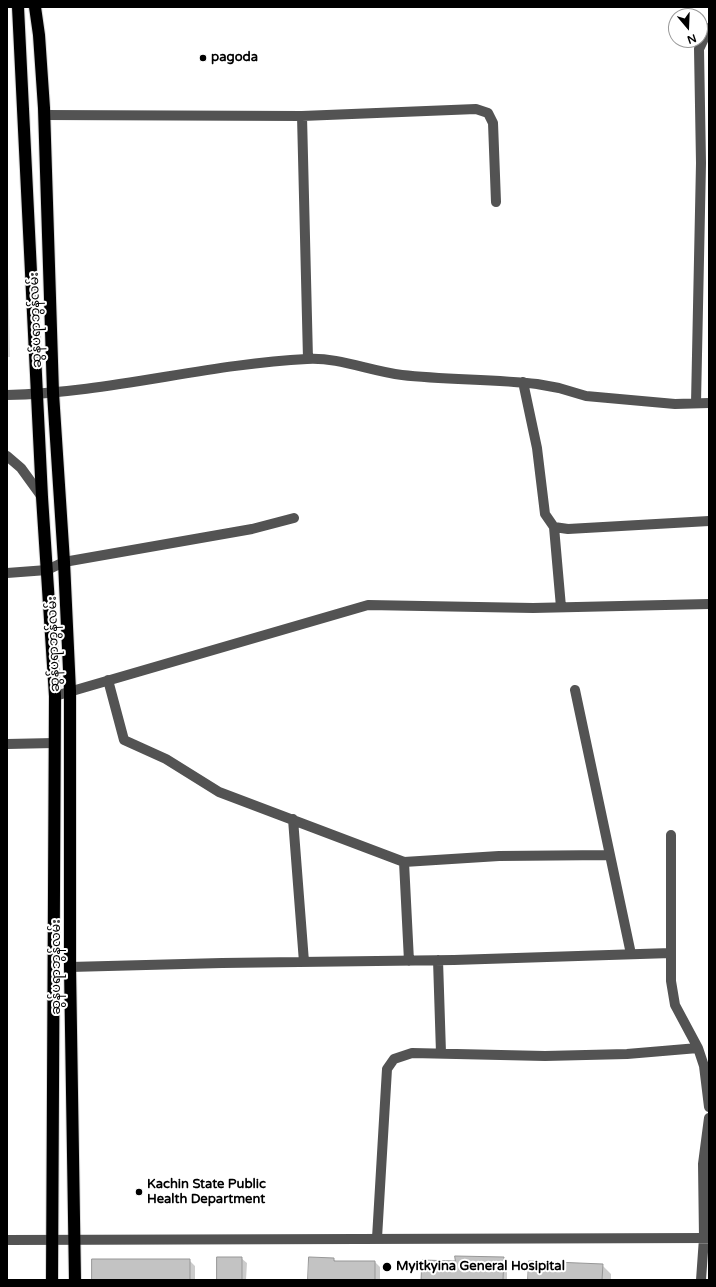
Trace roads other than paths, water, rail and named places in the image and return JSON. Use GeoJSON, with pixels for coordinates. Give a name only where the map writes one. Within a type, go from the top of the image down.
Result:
{"type":"FeatureCollection","features":[{"type":"Feature","properties":{"kind":"highway","name":"ဆွန်ပရာဘွန်လမ်း"},"geometry":{"type":"LineString","coordinates":[[18,7],[42,496],[55,696],[52,1280]]}},
{"type":"Feature","properties":{"kind":"highway","name":"ဆွန်ပရာဘွန်လမ်း"},"geometry":{"type":"LineString","coordinates":[[35,7],[39,35],[44,115],[53,393],[64,562],[70,691],[70,967],[75,1280]]}},
{"type":"Feature","properties":{"kind":"street"},"geometry":{"type":"LineString","coordinates":[[696,403],[698,281],[705,163],[699,49],[709,28]]}},
{"type":"Feature","properties":{"kind":"street"},"geometry":{"type":"LineString","coordinates":[[44,115],[302,116],[476,109],[488,113],[493,123],[496,202]]}},
{"type":"Feature","properties":{"kind":"street"},"geometry":{"type":"LineString","coordinates":[[302,116],[308,359]]}},
{"type":"Feature","properties":{"kind":"street"},"geometry":{"type":"LineString","coordinates":[[698,281],[709,281]]}},
{"type":"Feature","properties":{"kind":"street"},"geometry":{"type":"LineString","coordinates":[[7,395],[53,393],[238,365],[308,359],[325,360],[402,375],[523,382],[559,388],[586,396],[675,404],[709,403]]}},
{"type":"Feature","properties":{"kind":"street"},"geometry":{"type":"LineString","coordinates":[[523,382],[537,448],[545,514],[554,527],[561,607]]}},
{"type":"Feature","properties":{"kind":"street"},"geometry":{"type":"LineString","coordinates":[[7,456],[21,468],[42,496]]}},
{"type":"Feature","properties":{"kind":"street"},"geometry":{"type":"LineString","coordinates":[[7,573],[47,570],[64,562],[252,529],[294,518]]}},
{"type":"Feature","properties":{"kind":"street"},"geometry":{"type":"LineString","coordinates":[[554,527],[568,529],[709,521]]}},
{"type":"Feature","properties":{"kind":"street"},"geometry":{"type":"LineString","coordinates":[[55,696],[368,605],[561,607],[709,604]]}},
{"type":"Feature","properties":{"kind":"street"},"geometry":{"type":"LineString","coordinates":[[108,680],[124,740],[166,759],[219,792],[404,862],[499,856],[610,855]]}},
{"type":"Feature","properties":{"kind":"street"},"geometry":{"type":"LineString","coordinates":[[576,690],[631,954]]}},
{"type":"Feature","properties":{"kind":"street"},"geometry":{"type":"LineString","coordinates":[[7,744],[54,743]]}},
{"type":"Feature","properties":{"kind":"street"},"geometry":{"type":"LineString","coordinates":[[292,819],[304,962]]}},
{"type":"Feature","properties":{"kind":"street"},"geometry":{"type":"LineString","coordinates":[[671,836],[671,981],[675,1005],[698,1048],[704,1066],[709,1107]]}},
{"type":"Feature","properties":{"kind":"street"},"geometry":{"type":"LineString","coordinates":[[404,862],[409,960]]}},
{"type":"Feature","properties":{"kind":"street"},"geometry":{"type":"LineString","coordinates":[[70,967],[438,960],[671,952]]}},
{"type":"Feature","properties":{"kind":"street"},"geometry":{"type":"LineString","coordinates":[[438,960],[441,1053]]}},
{"type":"Feature","properties":{"kind":"street"},"geometry":{"type":"LineString","coordinates":[[377,1238],[387,1069],[394,1058],[412,1053],[545,1056],[627,1054],[698,1048]]}},
{"type":"Feature","properties":{"kind":"street"},"geometry":{"type":"LineString","coordinates":[[701,1280],[706,1238],[703,1164],[709,1118]]}},
{"type":"Feature","properties":{"kind":"street"},"geometry":{"type":"LineString","coordinates":[[7,1240],[706,1238]]}},
{"type":"Feature","properties":{"kind":"place","name":"pagoda"},"geometry":{"type":"Point","coordinates":[203,58]}},
{"type":"Feature","properties":{"kind":"place","name":"Kachin State Public Health Department"},"geometry":{"type":"Point","coordinates":[139,1192]}},
{"type":"Feature","properties":{"kind":"place","name":"Myitkyina General Hosipital"},"geometry":{"type":"Point","coordinates":[387,1267]}}]}
